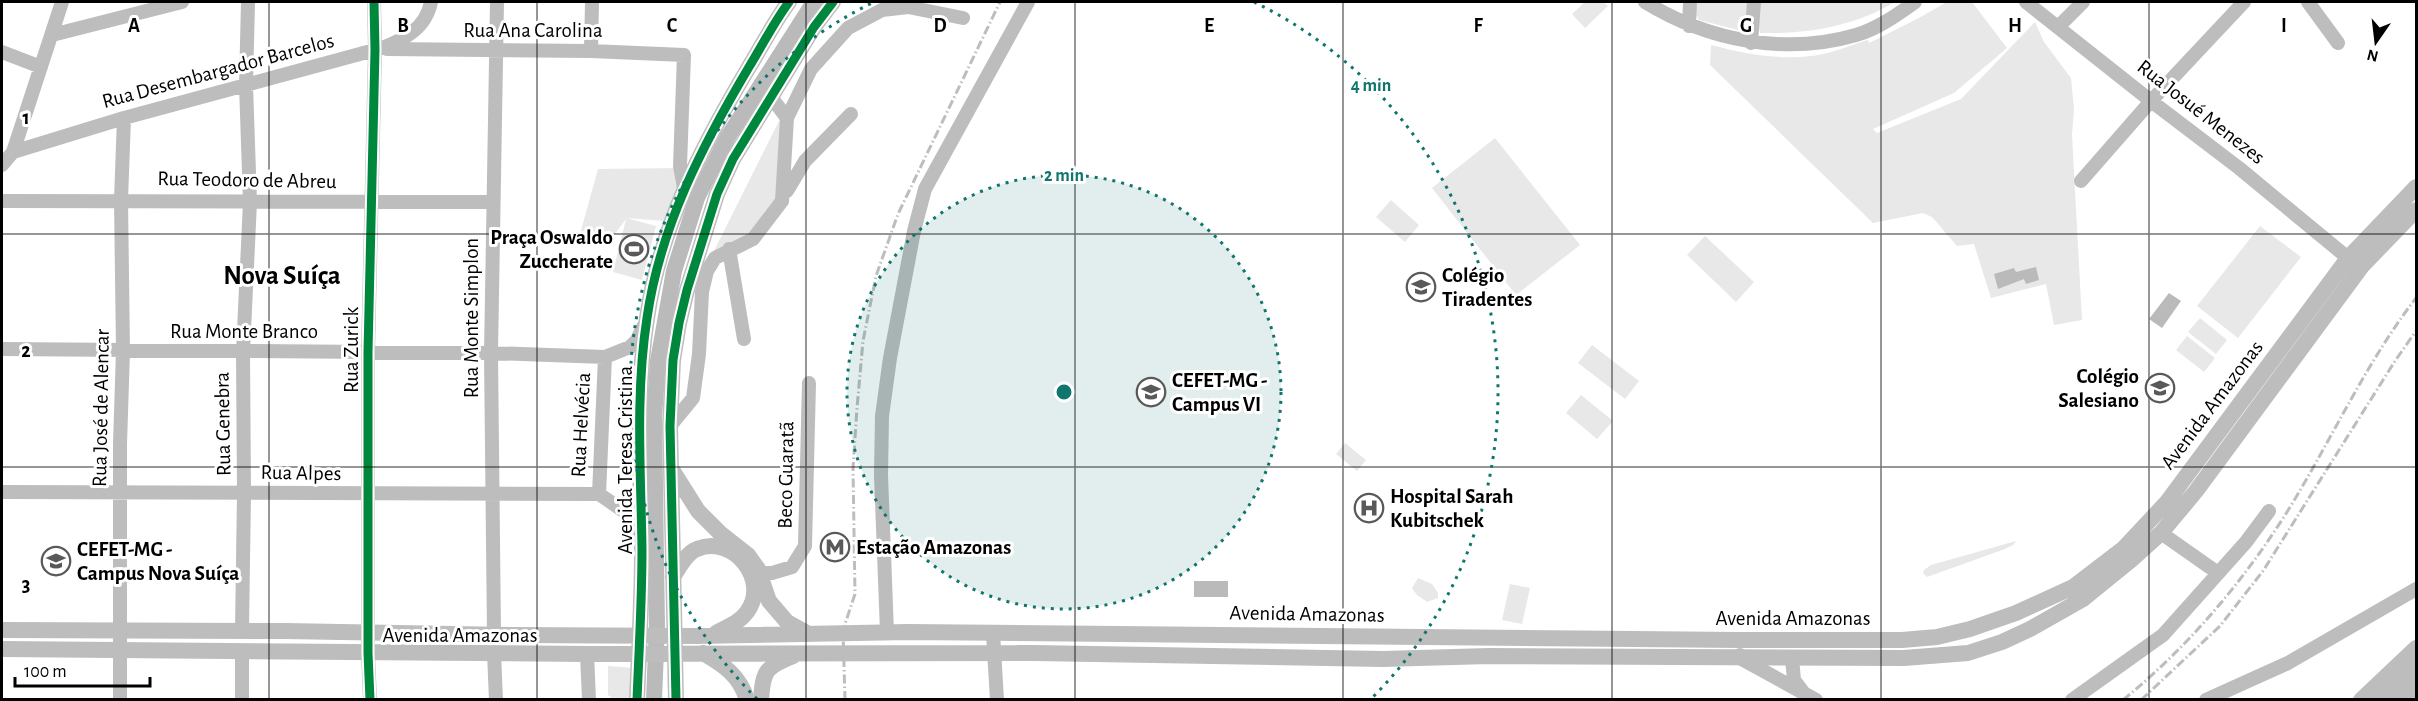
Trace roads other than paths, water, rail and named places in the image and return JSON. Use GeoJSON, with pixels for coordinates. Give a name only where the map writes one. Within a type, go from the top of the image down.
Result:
{"type":"FeatureCollection","features":[{"type":"Feature","properties":{"kind":"highway"},"geometry":{"type":"LineString","coordinates":[[2382,699],[2416,668]]}},
{"type":"Feature","properties":{"kind":"highway"},"geometry":{"type":"LineString","coordinates":[[2406,699],[2416,689]]}},
{"type":"Feature","properties":{"kind":"main road"},"geometry":{"type":"LineString","coordinates":[[676,699],[670,426],[673,360],[679,323],[704,232],[717,194],[733,159],[814,27],[833,2]]}},
{"type":"Feature","properties":{"kind":"main road","name":"Avenida Teresa Cristina"},"geometry":{"type":"LineString","coordinates":[[637,699],[642,550],[639,422],[647,318],[671,221],[684,188],[730,98],[787,3]]}},
{"type":"Feature","properties":{"kind":"main road","name":"Avenida Amazonas"},"geometry":{"type":"LineString","coordinates":[[2,649],[120,652],[620,654],[808,633],[881,632],[1740,640],[1902,640],[1937,637],[1970,629],[2016,613],[2073,586],[2124,548],[2167,502],[2348,258],[2416,187]]}},
{"type":"Feature","properties":{"kind":"main road","name":"Avenida Amazonas"},"geometry":{"type":"LineString","coordinates":[[2,630],[601,635],[807,653],[994,653],[1383,659],[1489,656],[1904,658],[1968,653],[2030,630],[2083,599],[2161,533],[2208,475],[2362,266],[2416,210]]}},
{"type":"Feature","properties":{"kind":"main road"},"geometry":{"type":"LineString","coordinates":[[670,466],[698,511],[720,533],[748,555],[759,573],[769,601],[787,622],[808,633]]}},
{"type":"Feature","properties":{"kind":"main road"},"geometry":{"type":"LineString","coordinates":[[673,577],[686,558],[696,549],[711,547],[727,548],[741,558],[750,569],[755,585],[754,600],[747,613],[737,622],[701,644],[741,683],[747,699]]}},
{"type":"Feature","properties":{"kind":"main road"},"geometry":{"type":"LineString","coordinates":[[868,652],[885,642],[881,632]]}},
{"type":"Feature","properties":{"kind":"main road"},"geometry":{"type":"LineString","coordinates":[[2361,699],[2416,648]]}},
{"type":"Feature","properties":{"kind":"main road"},"geometry":{"type":"LineString","coordinates":[[761,699],[762,678],[766,671],[774,664],[807,653]]}},
{"type":"Feature","properties":{"kind":"street"},"geometry":{"type":"LineString","coordinates":[[2,165],[41,67],[62,2]]}},
{"type":"Feature","properties":{"kind":"street"},"geometry":{"type":"LineString","coordinates":[[52,35],[182,2]]}},
{"type":"Feature","properties":{"kind":"street","name":"Rua Genebra"},"geometry":{"type":"LineString","coordinates":[[242,631],[243,352],[250,202],[246,84],[248,2]]}},
{"type":"Feature","properties":{"kind":"street","name":"Rua Zurick"},"geometry":{"type":"LineString","coordinates":[[370,699],[368,352],[370,202],[378,49],[374,2]]}},
{"type":"Feature","properties":{"kind":"street","name":"Rua Desembargador Barcelos"},"geometry":{"type":"LineString","coordinates":[[7,150],[378,49],[415,31],[424,22],[431,2]]}},
{"type":"Feature","properties":{"kind":"street","name":"Rua Monte Simplon"},"geometry":{"type":"LineString","coordinates":[[494,635],[491,353],[497,2]]}},
{"type":"Feature","properties":{"kind":"street"},"geometry":{"type":"LineString","coordinates":[[591,51],[592,2]]}},
{"type":"Feature","properties":{"kind":"street"},"geometry":{"type":"LineString","coordinates":[[881,632],[882,416],[890,358],[914,231],[925,189],[1028,2]]}},
{"type":"Feature","properties":{"kind":"street"},"geometry":{"type":"LineString","coordinates":[[1645,2],[1689,26],[1751,43],[1811,44],[1856,35],[1901,7],[1915,2]]}},
{"type":"Feature","properties":{"kind":"street"},"geometry":{"type":"LineString","coordinates":[[1689,2],[1689,26]]}},
{"type":"Feature","properties":{"kind":"street"},"geometry":{"type":"LineString","coordinates":[[1751,43],[1754,2]]}},
{"type":"Feature","properties":{"kind":"street","name":"Rua Josué Menezes"},"geometry":{"type":"LineString","coordinates":[[2026,2],[2239,168],[2348,258]]}},
{"type":"Feature","properties":{"kind":"street"},"geometry":{"type":"LineString","coordinates":[[2058,27],[2083,2]]}},
{"type":"Feature","properties":{"kind":"street"},"geometry":{"type":"LineString","coordinates":[[2081,181],[2151,101],[2244,2]]}},
{"type":"Feature","properties":{"kind":"street"},"geometry":{"type":"LineString","coordinates":[[2308,2],[2338,43]]}},
{"type":"Feature","properties":{"kind":"street"},"geometry":{"type":"LineString","coordinates":[[782,201],[788,118],[811,69],[848,28],[882,10],[908,7],[963,18]]}},
{"type":"Feature","properties":{"kind":"street","name":"Rua Ana Carolina"},"geometry":{"type":"LineString","coordinates":[[378,49],[591,51],[684,55],[680,166],[684,188]]}},
{"type":"Feature","properties":{"kind":"street"},"geometry":{"type":"LineString","coordinates":[[2,52],[41,67]]}},
{"type":"Feature","properties":{"kind":"street"},"geometry":{"type":"LineString","coordinates":[[771,97],[788,118]]}},
{"type":"Feature","properties":{"kind":"street"},"geometry":{"type":"LineString","coordinates":[[670,426],[693,398],[699,354],[702,292],[707,271],[715,258],[753,239],[782,201],[793,178],[805,161],[851,114]]}},
{"type":"Feature","properties":{"kind":"street","name":"Rua José de Alencar"},"geometry":{"type":"LineString","coordinates":[[120,699],[123,351],[121,200],[124,118]]}},
{"type":"Feature","properties":{"kind":"street","name":"Rua Teodoro de Abreu"},"geometry":{"type":"LineString","coordinates":[[2,201],[493,202]]}},
{"type":"Feature","properties":{"kind":"street"},"geometry":{"type":"LineString","coordinates":[[729,249],[744,339]]}},
{"type":"Feature","properties":{"kind":"street","name":"Rua Monte Branco"},"geometry":{"type":"LineString","coordinates":[[2,349],[491,353],[605,357],[630,347],[637,340],[647,318]]}},
{"type":"Feature","properties":{"kind":"street","name":"Rua Helvécia"},"geometry":{"type":"LineString","coordinates":[[599,494],[605,357]]}},
{"type":"Feature","properties":{"kind":"street","name":"Beco Guaratã"},"geometry":{"type":"LineString","coordinates":[[759,573],[772,573],[792,567],[805,546],[809,382]]}},
{"type":"Feature","properties":{"kind":"street","name":"Rua Alpes"},"geometry":{"type":"LineString","coordinates":[[2,492],[599,494]]}},
{"type":"Feature","properties":{"kind":"street"},"geometry":{"type":"LineString","coordinates":[[599,494],[625,512],[642,550]]}},
{"type":"Feature","properties":{"kind":"street"},"geometry":{"type":"LineString","coordinates":[[2072,699],[2163,635],[2246,543],[2269,512]]}},
{"type":"Feature","properties":{"kind":"street"},"geometry":{"type":"LineString","coordinates":[[2161,533],[2218,573]]}},
{"type":"Feature","properties":{"kind":"street"},"geometry":{"type":"LineString","coordinates":[[2206,699],[2288,663],[2416,589]]}},
{"type":"Feature","properties":{"kind":"street"},"geometry":{"type":"LineString","coordinates":[[993,633],[997,699]]}},
{"type":"Feature","properties":{"kind":"street"},"geometry":{"type":"LineString","coordinates":[[1740,640],[1740,658],[1810,696]]}},
{"type":"Feature","properties":{"kind":"street"},"geometry":{"type":"LineString","coordinates":[[242,652],[242,699]]}},
{"type":"Feature","properties":{"kind":"street"},"geometry":{"type":"LineString","coordinates":[[494,653],[496,699]]}},
{"type":"Feature","properties":{"kind":"street"},"geometry":{"type":"LineString","coordinates":[[587,654],[589,699]]}},
{"type":"Feature","properties":{"kind":"street"},"geometry":{"type":"LineString","coordinates":[[1792,658],[1794,680],[1810,696]]}},
{"type":"Feature","properties":{"kind":"waterway"},"geometry":{"type":"LineString","coordinates":[[654,700],[657,625],[654,417],[658,361],[674,271],[697,198],[727,138],[814,2]]}},
{"type":"Feature","properties":{"kind":"railway"},"geometry":{"type":"LineString","coordinates":[[845,700],[843,630],[855,594],[853,468],[857,408],[863,341],[876,276],[898,214],[1000,2]]}},
{"type":"Feature","properties":{"kind":"railway"},"geometry":{"type":"LineString","coordinates":[[2123,700],[2192,636],[2252,563],[2287,512],[2364,376],[2416,298]]}},
{"type":"Feature","properties":{"kind":"railway"},"geometry":{"type":"LineString","coordinates":[[2141,700],[2220,626],[2263,571],[2416,331]]}},
{"type":"Feature","properties":{"kind":"place","name":"Praça Oswaldo Zuccherate"},"geometry":{"type":"Point","coordinates":[634,249]}},
{"type":"Feature","properties":{"kind":"place","name":"Colégio Tiradentes"},"geometry":{"type":"Point","coordinates":[1421,287]}},
{"type":"Feature","properties":{"kind":"place","name":"Colégio Salesiano"},"geometry":{"type":"Point","coordinates":[2160,388]}},
{"type":"Feature","properties":{"kind":"place","name":"CEFET-MG - Campus VI"},"geometry":{"type":"Point","coordinates":[1151,392]}},
{"type":"Feature","properties":{"kind":"place","name":"Hospital Sarah Kubitschek"},"geometry":{"type":"Point","coordinates":[1369,508]}},
{"type":"Feature","properties":{"kind":"place","name":"Estação Amazonas"},"geometry":{"type":"Point","coordinates":[835,547]}},
{"type":"Feature","properties":{"kind":"place","name":"CEFET-MG - Campus Nova Suíça"},"geometry":{"type":"Point","coordinates":[56,561]}},
{"type":"Feature","properties":{"kind":"district","name":"Nova Suíça"},"geometry":{"type":"Point","coordinates":[282,275]}}]}
